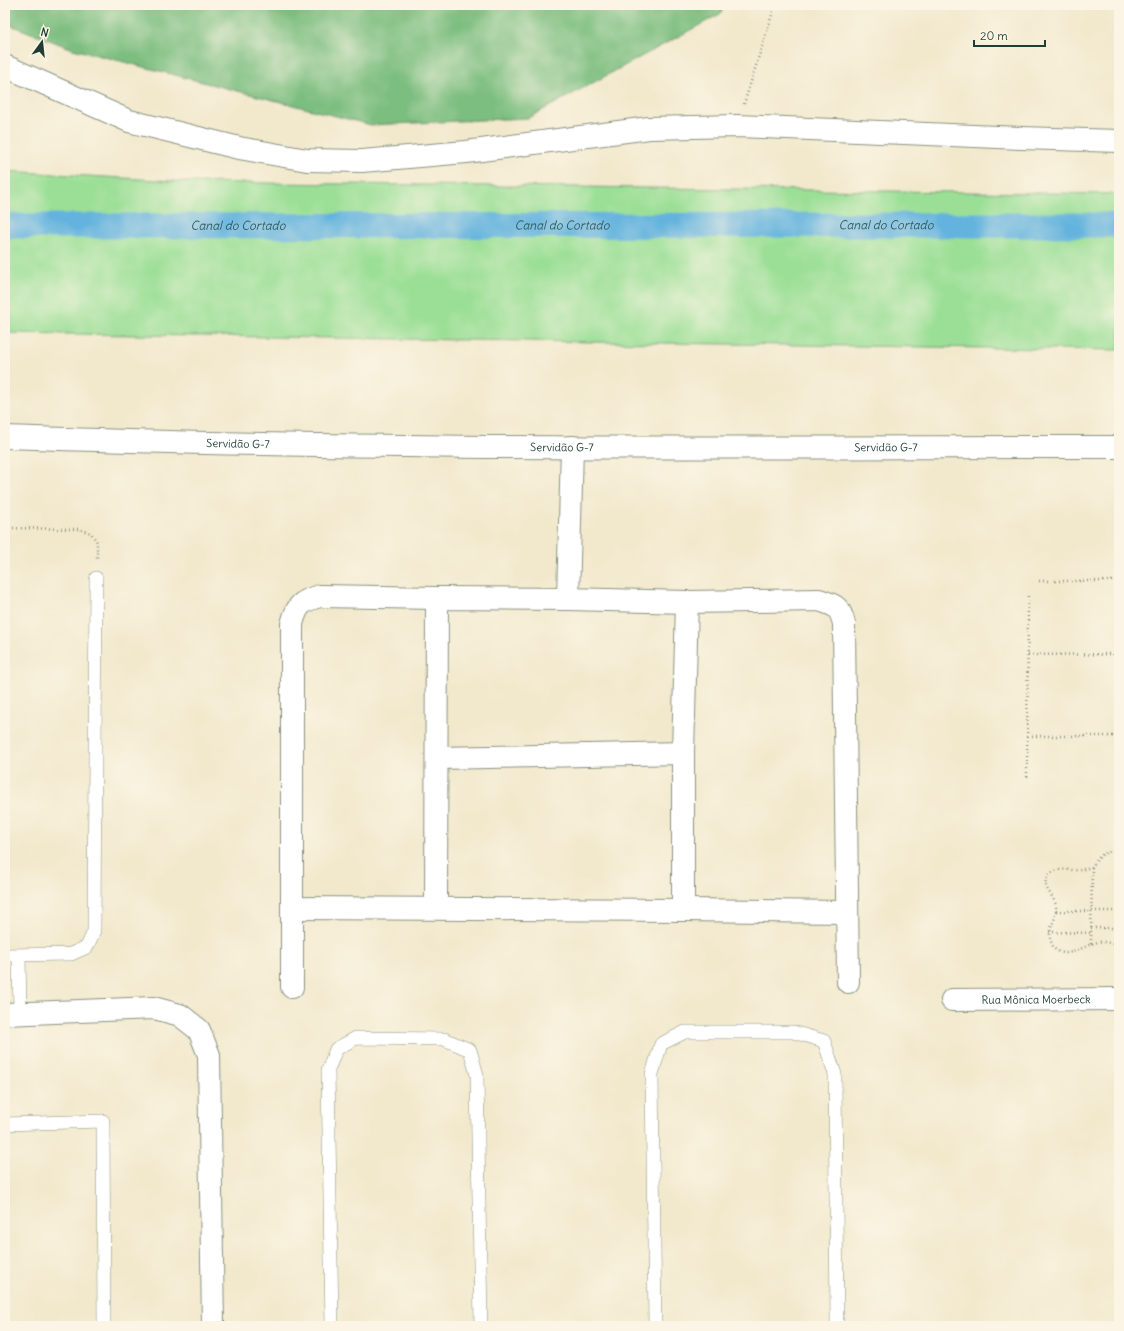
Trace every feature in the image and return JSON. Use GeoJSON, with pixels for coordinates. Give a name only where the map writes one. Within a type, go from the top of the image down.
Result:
{"type":"FeatureCollection","features":[{"type":"Feature","properties":{"kind":"street"},"geometry":{"type":"LineString","coordinates":[[5,66],[129,121],[239,148],[307,160],[362,160],[450,154],[649,128],[737,126],[1119,141]]}},
{"type":"Feature","properties":{"kind":"street","name":"Servidão G-7"},"geometry":{"type":"LineString","coordinates":[[5,437],[151,442],[572,447],[1119,447]]}},
{"type":"Feature","properties":{"kind":"street"},"geometry":{"type":"LineString","coordinates":[[568,599],[572,447]]}},
{"type":"Feature","properties":{"kind":"street"},"geometry":{"type":"LineString","coordinates":[[292,987],[292,624],[296,610],[306,600],[320,596],[687,602],[819,600],[833,604],[842,611],[844,624],[848,982]]}},
{"type":"Feature","properties":{"kind":"street"},"geometry":{"type":"LineString","coordinates":[[436,908],[437,598]]}},
{"type":"Feature","properties":{"kind":"street"},"geometry":{"type":"LineString","coordinates":[[683,910],[683,753],[687,602]]}},
{"type":"Feature","properties":{"kind":"street"},"geometry":{"type":"LineString","coordinates":[[437,758],[683,753]]}},
{"type":"Feature","properties":{"kind":"street"},"geometry":{"type":"LineString","coordinates":[[292,908],[847,912]]}},
{"type":"Feature","properties":{"kind":"street","name":"Rua Mônica Moerbeck"},"geometry":{"type":"LineString","coordinates":[[952,1000],[1119,998]]}},
{"type":"Feature","properties":{"kind":"street"},"geometry":{"type":"LineString","coordinates":[[13,1014],[154,1008],[180,1014],[199,1030],[209,1055],[213,1326]]}},
{"type":"Feature","properties":{"kind":"lane"},"geometry":{"type":"LineString","coordinates":[[5,955],[71,954],[87,947],[94,931],[96,578]]}},
{"type":"Feature","properties":{"kind":"lane"},"geometry":{"type":"LineString","coordinates":[[13,1014],[19,955]]}},
{"type":"Feature","properties":{"kind":"lane"},"geometry":{"type":"LineString","coordinates":[[655,1326],[652,1074],[661,1044],[685,1032],[793,1032],[824,1041],[835,1074],[837,1326]]}},
{"type":"Feature","properties":{"kind":"lane"},"geometry":{"type":"LineString","coordinates":[[332,1326],[328,1070],[336,1049],[356,1038],[444,1039],[470,1050],[477,1075],[481,1326]]}},
{"type":"Feature","properties":{"kind":"lane"},"geometry":{"type":"LineString","coordinates":[[5,1124],[103,1121],[104,1326]]}},
{"type":"Feature","properties":{"kind":"path"},"geometry":{"type":"LineString","coordinates":[[737,126],[775,5]]}},
{"type":"Feature","properties":{"kind":"path"},"geometry":{"type":"LineString","coordinates":[[5,528],[78,529],[91,532],[97,542],[96,578]]}},
{"type":"Feature","properties":{"kind":"path"},"geometry":{"type":"LineString","coordinates":[[1039,581],[1119,581]]}},
{"type":"Feature","properties":{"kind":"path"},"geometry":{"type":"LineString","coordinates":[[1027,776],[1028,594]]}},
{"type":"Feature","properties":{"kind":"path"},"geometry":{"type":"LineString","coordinates":[[1028,655],[1119,654]]}},
{"type":"Feature","properties":{"kind":"path"},"geometry":{"type":"LineString","coordinates":[[1028,736],[1119,736]]}},
{"type":"Feature","properties":{"kind":"path"},"geometry":{"type":"LineString","coordinates":[[1091,944],[1092,867],[1105,853],[1112,851],[1119,853]]}},
{"type":"Feature","properties":{"kind":"path"},"geometry":{"type":"LineString","coordinates":[[1092,867],[1080,870],[1059,870],[1052,872],[1048,876],[1046,882],[1047,890],[1056,906],[1056,911],[1049,932],[1050,939],[1054,947],[1059,952],[1066,953],[1077,951],[1099,942],[1119,946]]}},
{"type":"Feature","properties":{"kind":"path"},"geometry":{"type":"LineString","coordinates":[[1056,911],[1119,911]]}},
{"type":"Feature","properties":{"kind":"path"},"geometry":{"type":"LineString","coordinates":[[1092,928],[1119,928]]}},
{"type":"Feature","properties":{"kind":"path"},"geometry":{"type":"LineString","coordinates":[[1049,932],[1092,933]]}},
{"type":"Feature","properties":{"kind":"green space"},"geometry":{"type":"Polygon","coordinates":[[[5,5],[725,5],[720,14],[528,118],[371,125],[73,49],[5,23],[5,5]]]}},
{"type":"Feature","properties":{"kind":"green space"},"geometry":{"type":"Polygon","coordinates":[[[5,171],[189,182],[1119,194],[1119,350],[5,333],[5,171]]]}},
{"type":"Feature","properties":{"kind":"waterway","name":"Canal do Cortado"},"geometry":{"type":"LineString","coordinates":[[5,226],[1119,225]]}}]}
